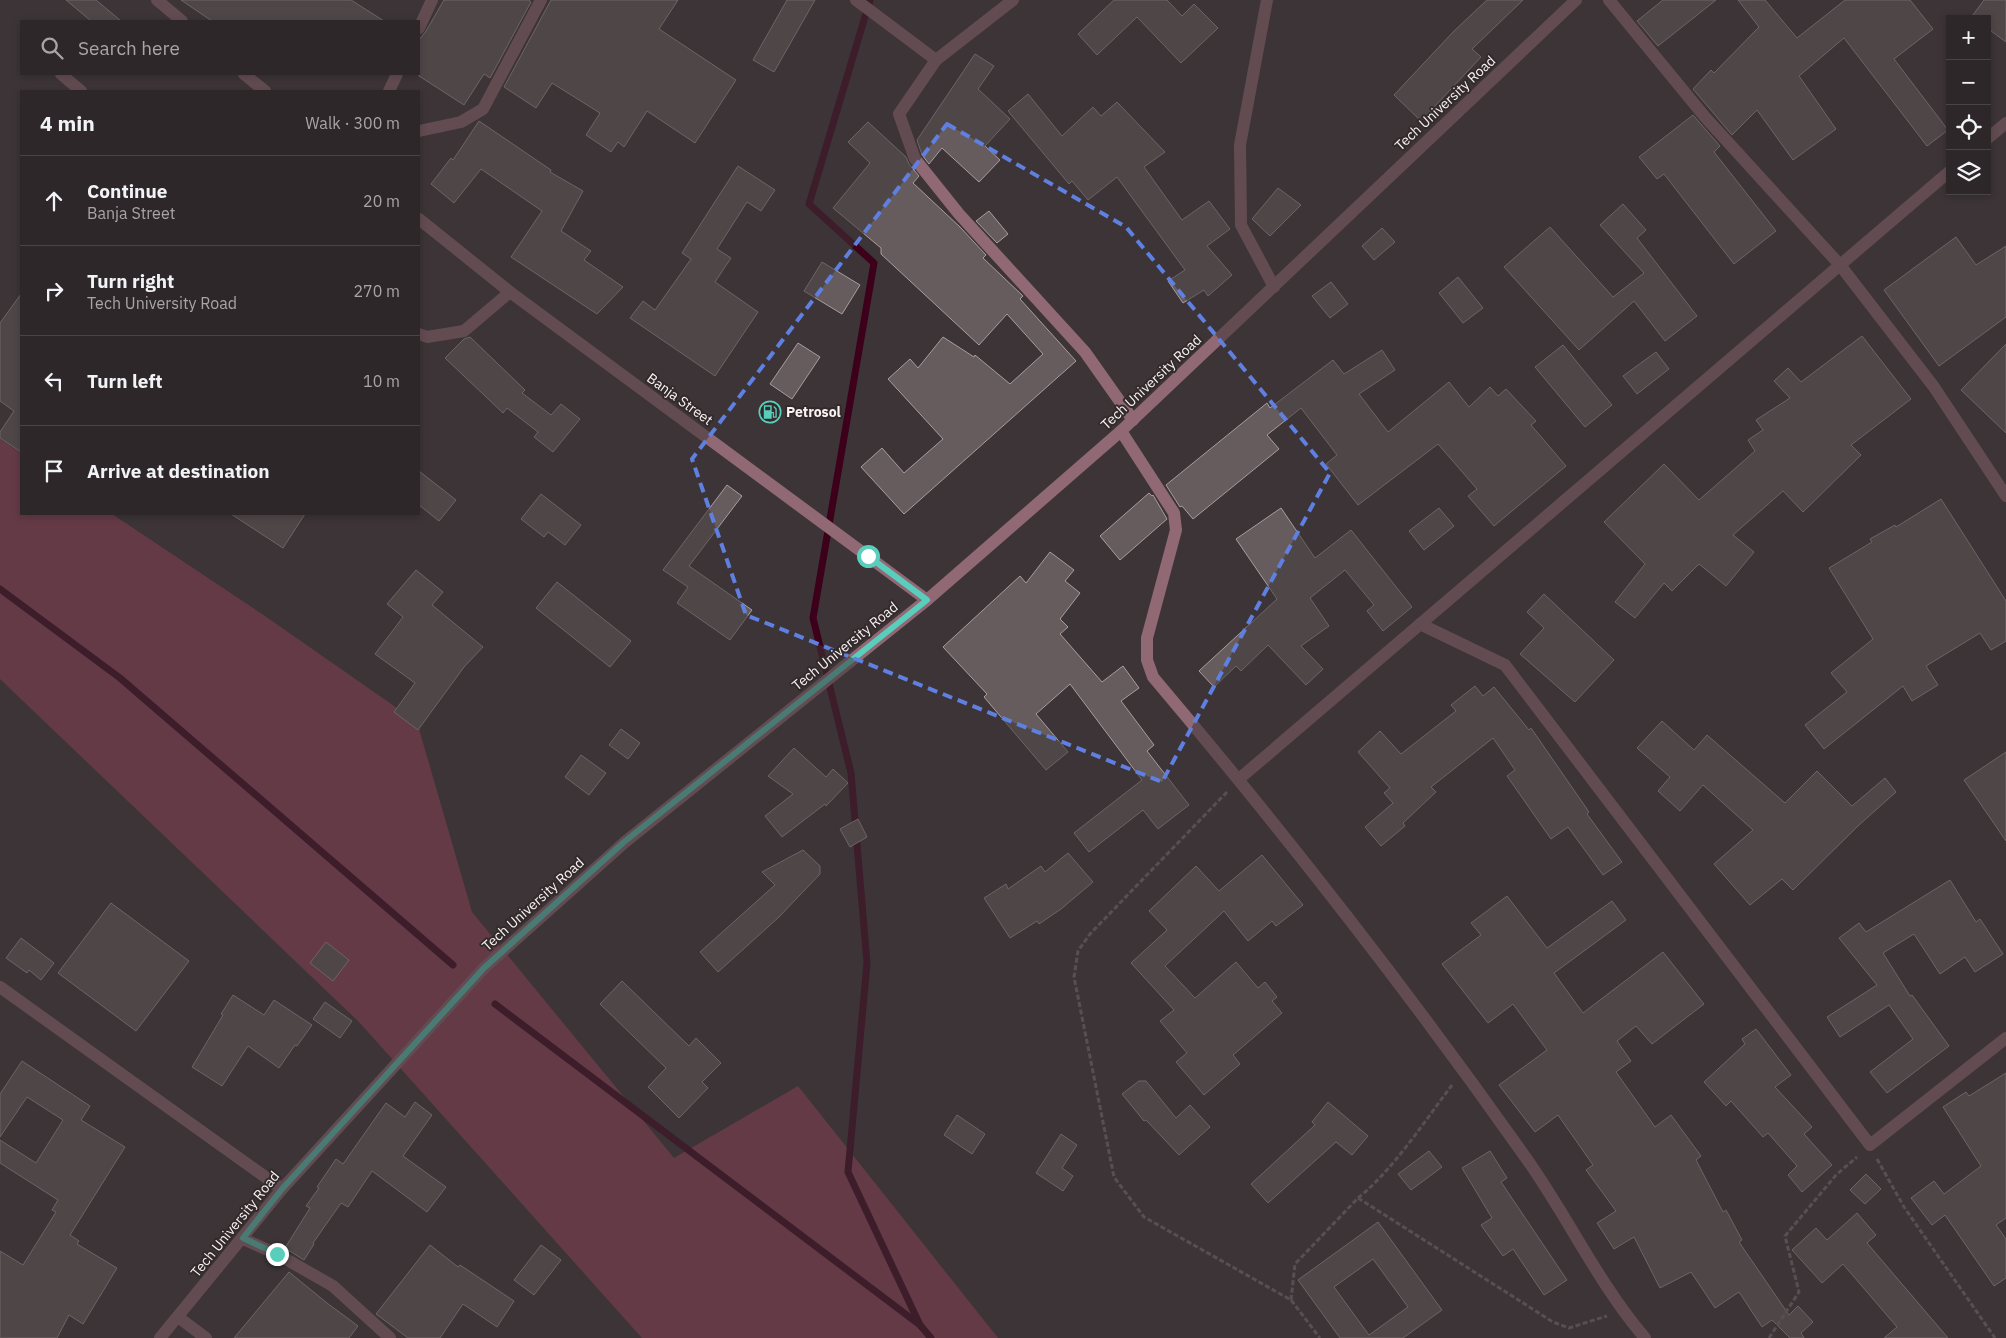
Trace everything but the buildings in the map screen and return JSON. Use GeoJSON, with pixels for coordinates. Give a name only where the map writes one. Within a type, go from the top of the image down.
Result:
{"type":"FeatureCollection","features":[{"type":"Feature","properties":{"kind":"street"},"geometry":{"type":"LineString","coordinates":[[420,26],[432,0]]}},
{"type":"Feature","properties":{"kind":"street"},"geometry":{"type":"LineString","coordinates":[[420,131],[461,122],[483,108],[541,0]]}},
{"type":"Feature","properties":{"kind":"street"},"geometry":{"type":"LineString","coordinates":[[856,0],[936,60]]}},
{"type":"Feature","properties":{"kind":"street"},"geometry":{"type":"LineString","coordinates":[[1013,0],[936,60],[899,114],[915,159],[959,214],[1085,352],[1133,420]]}},
{"type":"Feature","properties":{"kind":"street"},"geometry":{"type":"LineString","coordinates":[[1267,0],[1240,145],[1240,225],[1274,287]]}},
{"type":"Feature","properties":{"kind":"street","name":"Tech University Road"},"geometry":{"type":"LineString","coordinates":[[160,1338],[282,1189],[492,962],[624,842],[927,600],[1121,431],[1576,0]]}},
{"type":"Feature","properties":{"kind":"street"},"geometry":{"type":"LineString","coordinates":[[1609,0],[1705,117],[1840,265],[1934,387],[2006,496]]}},
{"type":"Feature","properties":{"kind":"street"},"geometry":{"type":"LineString","coordinates":[[160,1],[181,20]]}},
{"type":"Feature","properties":{"kind":"street"},"geometry":{"type":"LineString","coordinates":[[62,75],[80,90]]}},
{"type":"Feature","properties":{"kind":"street"},"geometry":{"type":"LineString","coordinates":[[245,75],[264,90]]}},
{"type":"Feature","properties":{"kind":"street"},"geometry":{"type":"LineString","coordinates":[[389,90],[396,75]]}},
{"type":"Feature","properties":{"kind":"street"},"geometry":{"type":"LineString","coordinates":[[1991,137],[2006,124]]}},
{"type":"Feature","properties":{"kind":"street"},"geometry":{"type":"LineString","coordinates":[[1239,779],[1946,174]]}},
{"type":"Feature","properties":{"kind":"street","name":"Banja Street"},"geometry":{"type":"LineString","coordinates":[[420,219],[510,292],[927,600]]}},
{"type":"Feature","properties":{"kind":"street"},"geometry":{"type":"LineString","coordinates":[[420,334],[426,337],[464,331],[510,292]]}},
{"type":"Feature","properties":{"kind":"street"},"geometry":{"type":"LineString","coordinates":[[1121,431],[1163,499],[1174,513],[1176,530],[1147,638],[1147,660],[1152,677],[1239,779],[1397,982],[1528,1160],[1622,1311],[1645,1338]]}},
{"type":"Feature","properties":{"kind":"street"},"geometry":{"type":"LineString","coordinates":[[1420,624],[1505,666],[1870,1145],[2006,1038]]}},
{"type":"Feature","properties":{"kind":"street"},"geometry":{"type":"LineString","coordinates":[[0,987],[282,1189]]}},
{"type":"Feature","properties":{"kind":"street"},"geometry":{"type":"LineString","coordinates":[[243,1238],[277,1254],[333,1286],[390,1338]]}},
{"type":"Feature","properties":{"kind":"street"},"geometry":{"type":"LineString","coordinates":[[178,1316],[206,1338]]}},
{"type":"Feature","properties":{"kind":"path"},"geometry":{"type":"LineString","coordinates":[[1239,779],[1090,934],[1078,951],[1074,978],[1114,1177],[1144,1217],[1291,1300],[1320,1338]]}},
{"type":"Feature","properties":{"kind":"path"},"geometry":{"type":"LineString","coordinates":[[1291,1300],[1294,1264],[1368,1190],[1404,1149],[1463,1072]]}},
{"type":"Feature","properties":{"kind":"path"},"geometry":{"type":"LineString","coordinates":[[1769,1338],[1799,1292],[1786,1236],[1838,1174],[1870,1145],[1904,1207],[1995,1338]]}},
{"type":"Feature","properties":{"kind":"path"},"geometry":{"type":"LineString","coordinates":[[1358,1198],[1553,1322],[1569,1328],[1622,1311]]}},
{"type":"Feature","properties":{"kind":"highlighted area"},"geometry":{"type":"Polygon","coordinates":[[[947,124],[1126,227],[1330,473],[1162,782],[746,615],[692,459],[947,124]]]}},
{"type":"Feature","properties":{"kind":"shaded area"},"geometry":{"type":"Polygon","coordinates":[[[0,439],[20,452],[20,515],[114,515],[262,614],[417,722],[472,912],[674,1158],[798,1086],[998,1338],[642,1338],[359,1022],[0,679],[0,439]]]}},
{"type":"Feature","properties":{"kind":"waterway"},"geometry":{"type":"LineString","coordinates":[[870,0],[809,204],[874,263],[813,618],[851,773],[867,963],[848,1172],[920,1325]]}},
{"type":"Feature","properties":{"kind":"waterway"},"geometry":{"type":"LineString","coordinates":[[0,589],[120,678],[453,965]]}},
{"type":"Feature","properties":{"kind":"waterway"},"geometry":{"type":"LineString","coordinates":[[495,1004],[920,1325],[931,1338]]}},
{"type":"Feature","properties":{"kind":"place","name":"Petrosol"},"geometry":{"type":"Point","coordinates":[770,412]}},
{"type":"Feature","properties":{"kind":"route"},"geometry":{"type":"LineString","coordinates":[[277,1254],[243,1238],[282,1189],[484,968],[624,842],[927,600],[868,556]]}}]}
